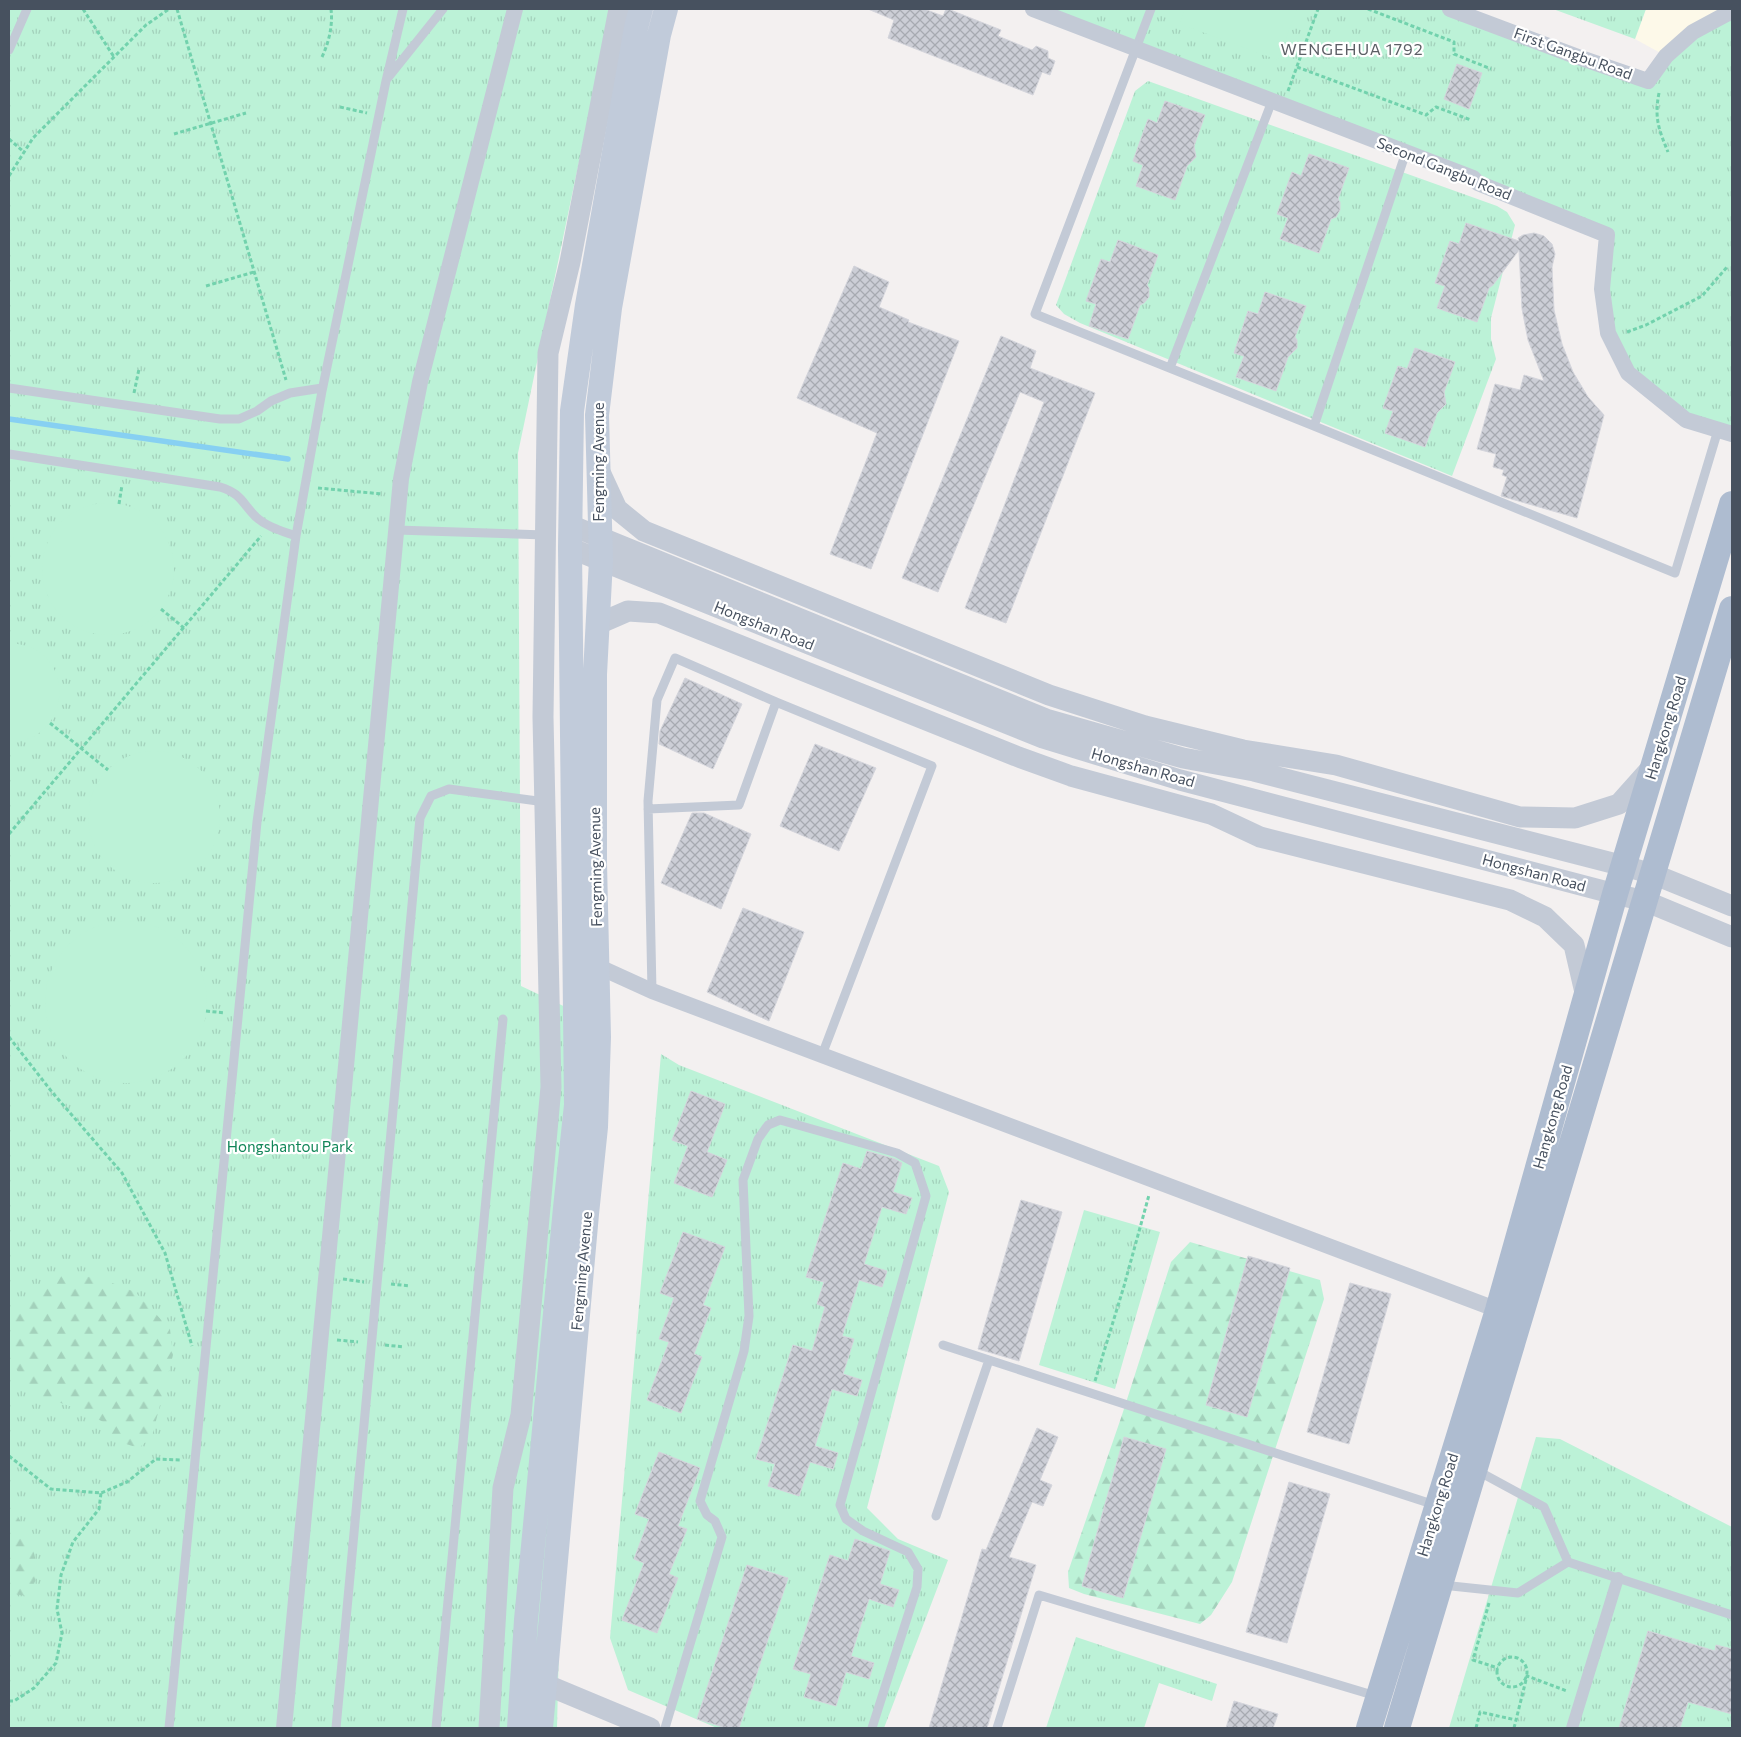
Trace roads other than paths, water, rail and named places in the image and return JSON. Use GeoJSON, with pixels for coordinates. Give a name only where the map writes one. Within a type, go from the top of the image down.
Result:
{"type":"FeatureCollection","features":[{"type":"Feature","properties":{"kind":"main road","name":"Fengming Avenue"},"geometry":{"type":"LineString","coordinates":[[519,1728],[526,1620],[576,1105],[570,536],[572,411],[587,305],[636,28],[641,9]]}},
{"type":"Feature","properties":{"kind":"main road","name":"Fengming Avenue"},"geometry":{"type":"LineString","coordinates":[[541,1728],[596,1127],[598,1037],[595,863],[595,674],[601,560],[597,415],[610,308],[659,35],[666,9]]}},
{"type":"Feature","properties":{"kind":"main road","name":"Hangkong Road"},"geometry":{"type":"LineString","coordinates":[[1369,1728],[1498,1310],[1615,894],[1732,504]]}},
{"type":"Feature","properties":{"kind":"main road","name":"Hangkong Road"},"geometry":{"type":"LineString","coordinates":[[1397,1728],[1732,609]]}},
{"type":"Feature","properties":{"kind":"street"},"geometry":{"type":"LineString","coordinates":[[284,1728],[402,479],[420,382],[515,9]]}},
{"type":"Feature","properties":{"kind":"street"},"geometry":{"type":"LineString","coordinates":[[489,1728],[504,1488],[521,1415],[551,1087],[543,717],[548,352],[570,262],[619,9]]}},
{"type":"Feature","properties":{"kind":"street","name":"Second Gangbu Road"},"geometry":{"type":"LineString","coordinates":[[1033,9],[1473,178],[1478,183],[1607,235],[1602,289],[1608,333],[1628,372],[1686,420],[1725,432]]}},
{"type":"Feature","properties":{"kind":"street","name":"First Gangbu Road"},"geometry":{"type":"LineString","coordinates":[[1450,9],[1648,81],[1666,56],[1693,32],[1732,11]]}},
{"type":"Feature","properties":{"kind":"street"},"geometry":{"type":"LineString","coordinates":[[598,468],[617,509],[644,531],[1049,695],[1146,726],[1243,750],[1336,765],[1520,817],[1575,818],[1618,804],[1655,763]]}},
{"type":"Feature","properties":{"kind":"street","name":"Hongshan Road"},"geometry":{"type":"LineString","coordinates":[[570,536],[599,536],[1046,719],[1184,758],[1254,771],[1624,866],[1653,874],[1732,906]]}},
{"type":"Feature","properties":{"kind":"street","name":"Hongshan Road"},"geometry":{"type":"LineString","coordinates":[[570,536],[601,560],[1042,738],[1180,780],[1645,901],[1732,937]]}},
{"type":"Feature","properties":{"kind":"street"},"geometry":{"type":"LineString","coordinates":[[598,624],[628,611],[659,613],[1016,756],[1071,776],[1212,814],[1260,837],[1510,900],[1545,917],[1574,945],[1586,999]]}},
{"type":"Feature","properties":{"kind":"street"},"geometry":{"type":"LineString","coordinates":[[597,966],[652,991],[1498,1310]]}},
{"type":"Feature","properties":{"kind":"street"},"geometry":{"type":"LineString","coordinates":[[1572,1728],[1618,1578]]}},
{"type":"Feature","properties":{"kind":"street"},"geometry":{"type":"LineString","coordinates":[[523,1675],[650,1728]]}},
{"type":"Feature","properties":{"kind":"lane"},"geometry":{"type":"LineString","coordinates":[[9,50],[27,9]]}},
{"type":"Feature","properties":{"kind":"lane"},"geometry":{"type":"LineString","coordinates":[[169,1728],[257,822],[296,536],[322,388],[402,9]]}},
{"type":"Feature","properties":{"kind":"lane"},"geometry":{"type":"LineString","coordinates":[[386,81],[443,9]]}},
{"type":"Feature","properties":{"kind":"lane"},"geometry":{"type":"LineString","coordinates":[[1151,9],[1035,314],[1675,573],[1725,432]]}},
{"type":"Feature","properties":{"kind":"lane"},"geometry":{"type":"LineString","coordinates":[[1170,368],[1278,103]]}},
{"type":"Feature","properties":{"kind":"lane"},"geometry":{"type":"LineString","coordinates":[[1314,426],[1406,152]]}},
{"type":"Feature","properties":{"kind":"lane"},"geometry":{"type":"LineString","coordinates":[[9,388],[220,419],[239,419],[290,393],[322,388]]}},
{"type":"Feature","properties":{"kind":"lane"},"geometry":{"type":"LineString","coordinates":[[9,454],[232,490],[244,500],[256,516],[270,526],[296,536]]}},
{"type":"Feature","properties":{"kind":"lane"},"geometry":{"type":"LineString","coordinates":[[397,530],[546,535]]}},
{"type":"Feature","properties":{"kind":"lane"},"geometry":{"type":"LineString","coordinates":[[652,991],[648,809],[657,700],[676,658],[776,702],[932,766],[822,1055]]}},
{"type":"Feature","properties":{"kind":"lane"},"geometry":{"type":"LineString","coordinates":[[648,809],[738,805],[776,702]]}},
{"type":"Feature","properties":{"kind":"lane"},"geometry":{"type":"LineString","coordinates":[[336,1728],[420,818],[431,796],[449,789],[545,802]]}},
{"type":"Feature","properties":{"kind":"lane"},"geometry":{"type":"LineString","coordinates":[[436,1728],[503,1019]]}},
{"type":"Feature","properties":{"kind":"lane"},"geometry":{"type":"LineString","coordinates":[[665,1728],[722,1537],[715,1521],[707,1515],[700,1501],[744,1351],[749,1316],[744,1180],[758,1139],[768,1125],[780,1120],[897,1153],[915,1163],[926,1196],[840,1506],[846,1519],[863,1530],[908,1552],[918,1569],[917,1588],[872,1728]]}},
{"type":"Feature","properties":{"kind":"lane"},"geometry":{"type":"LineString","coordinates":[[943,1345],[1438,1506]]}},
{"type":"Feature","properties":{"kind":"lane"},"geometry":{"type":"LineString","coordinates":[[936,1516],[989,1360]]}},
{"type":"Feature","properties":{"kind":"lane"},"geometry":{"type":"LineString","coordinates":[[1475,1469],[1544,1507],[1568,1562],[1732,1615]]}},
{"type":"Feature","properties":{"kind":"lane"},"geometry":{"type":"LineString","coordinates":[[1439,1585],[1518,1593],[1568,1562]]}},
{"type":"Feature","properties":{"kind":"lane"},"geometry":{"type":"LineString","coordinates":[[998,1728],[1039,1595],[1378,1697]]}},
{"type":"Feature","properties":{"kind":"waterway"},"geometry":{"type":"LineString","coordinates":[[9,419],[288,459]]}},
{"type":"Feature","properties":{"kind":"district","name":"WENGEHUA 1792"},"geometry":{"type":"Point","coordinates":[1352,49]}},
{"type":"Feature","properties":{"kind":"park label","name":"Hongshantou Park"},"geometry":{"type":"Point","coordinates":[290,1147]}}]}
